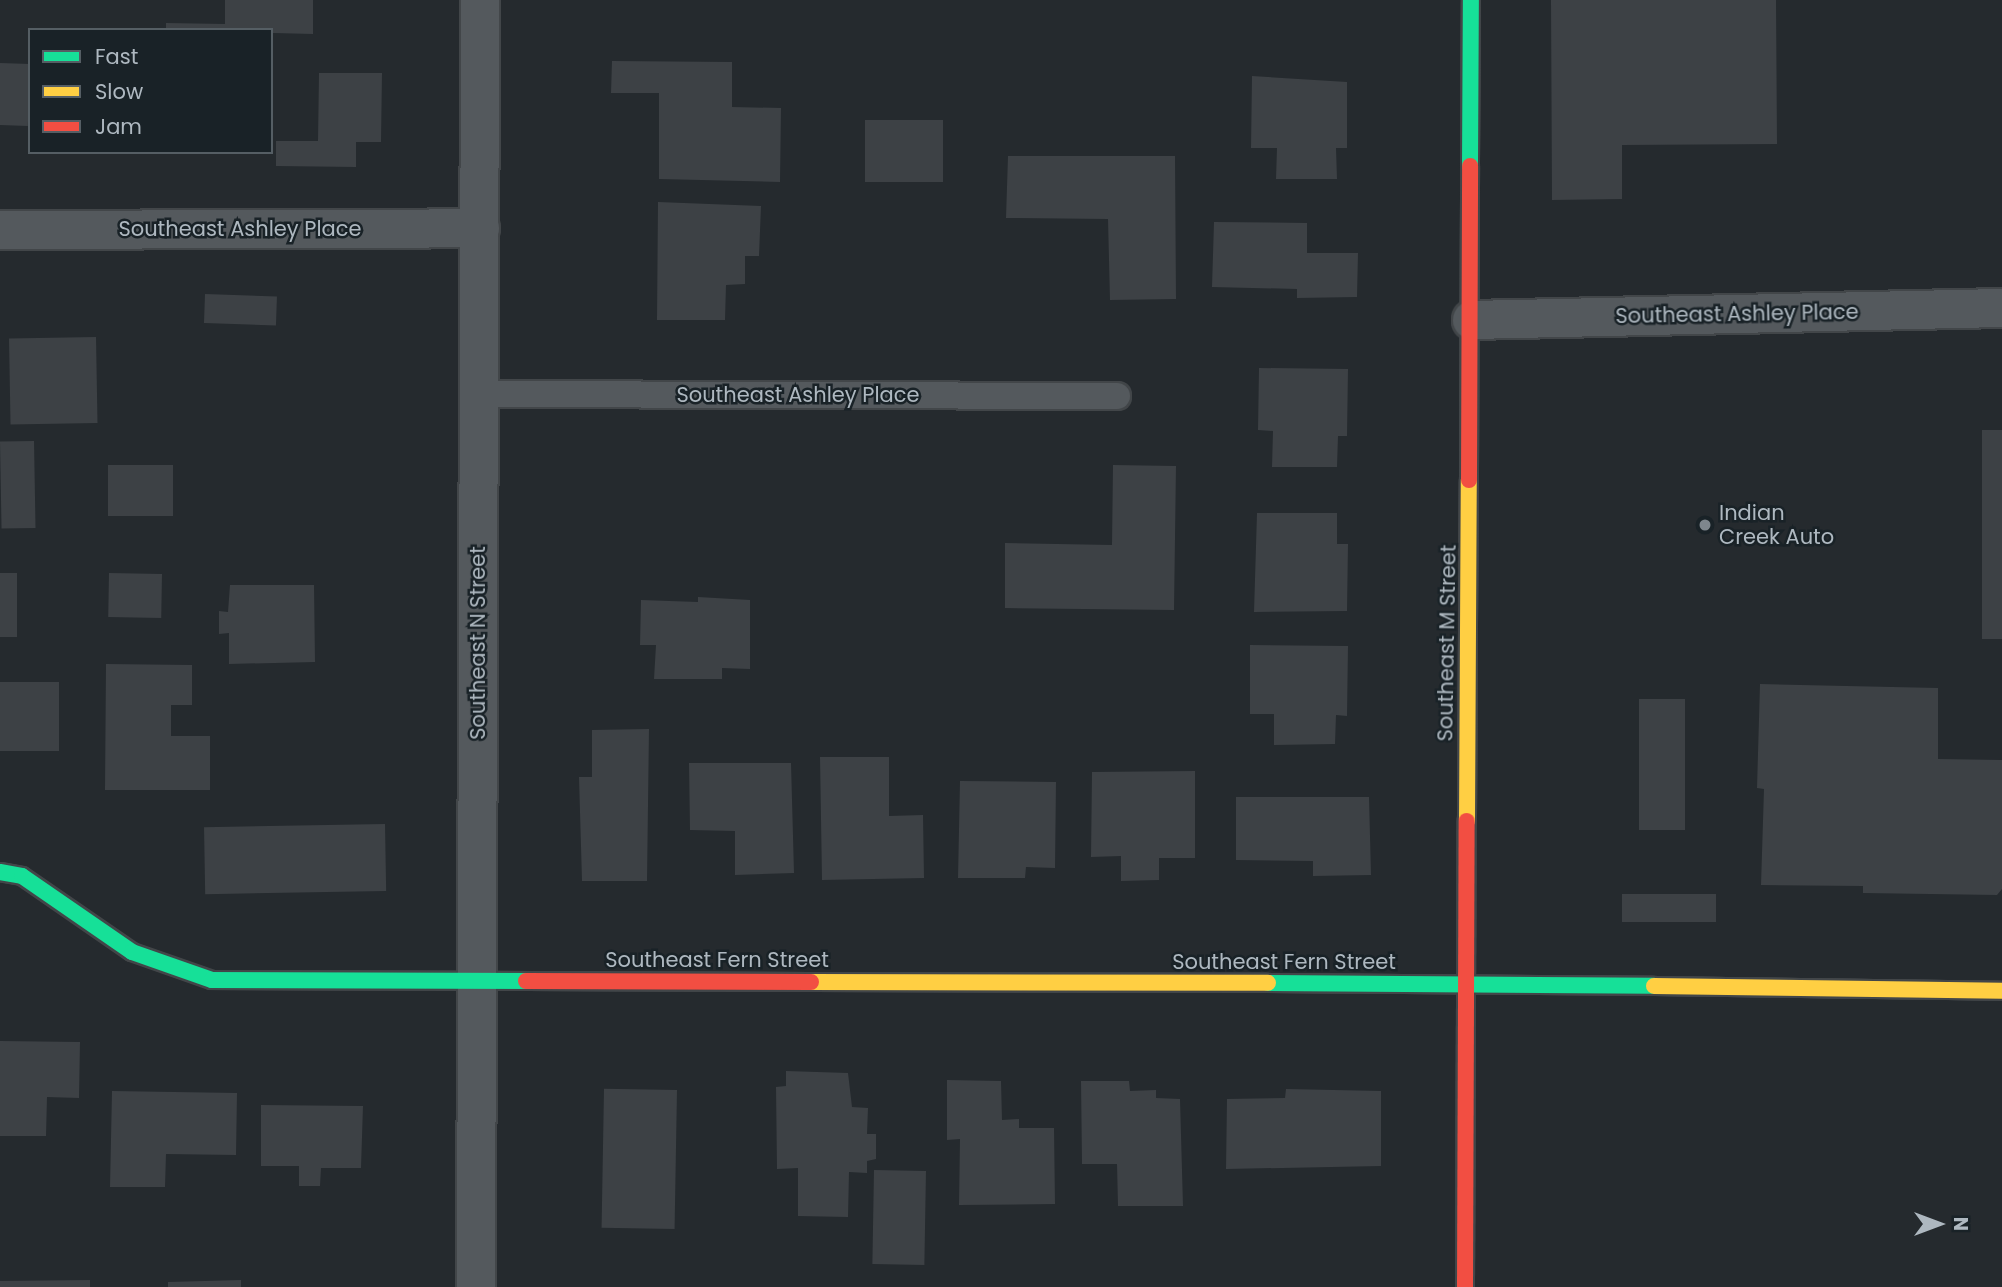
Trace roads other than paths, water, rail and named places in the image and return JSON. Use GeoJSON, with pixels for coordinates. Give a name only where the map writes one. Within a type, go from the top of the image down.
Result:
{"type":"FeatureCollection","features":[{"type":"Feature","properties":{"kind":"street","name":"Southeast N Street"},"geometry":{"type":"LineString","coordinates":[[476,1287],[480,0]]}},
{"type":"Feature","properties":{"kind":"street","name":"Southeast M Street"},"geometry":{"type":"LineString","coordinates":[[1465,1287],[1464,984],[1472,320],[1471,0]]}},
{"type":"Feature","properties":{"kind":"street","name":"Southeast Ashley Place"},"geometry":{"type":"LineString","coordinates":[[0,230],[480,228]]}},
{"type":"Feature","properties":{"kind":"street","name":"Southeast Ashley Place"},"geometry":{"type":"LineString","coordinates":[[1472,320],[2002,308]]}},
{"type":"Feature","properties":{"kind":"street","name":"Southeast Fern Street"},"geometry":{"type":"LineString","coordinates":[[0,872],[22,876],[132,952],[212,980],[1464,984],[2002,991]]}},
{"type":"Feature","properties":{"kind":"lane","name":"Southeast Ashley Place"},"geometry":{"type":"LineString","coordinates":[[480,394],[1117,397]]}},
{"type":"Feature","properties":{"kind":"place","name":"Indian Creek Auto"},"geometry":{"type":"Point","coordinates":[1705,525]}}]}
